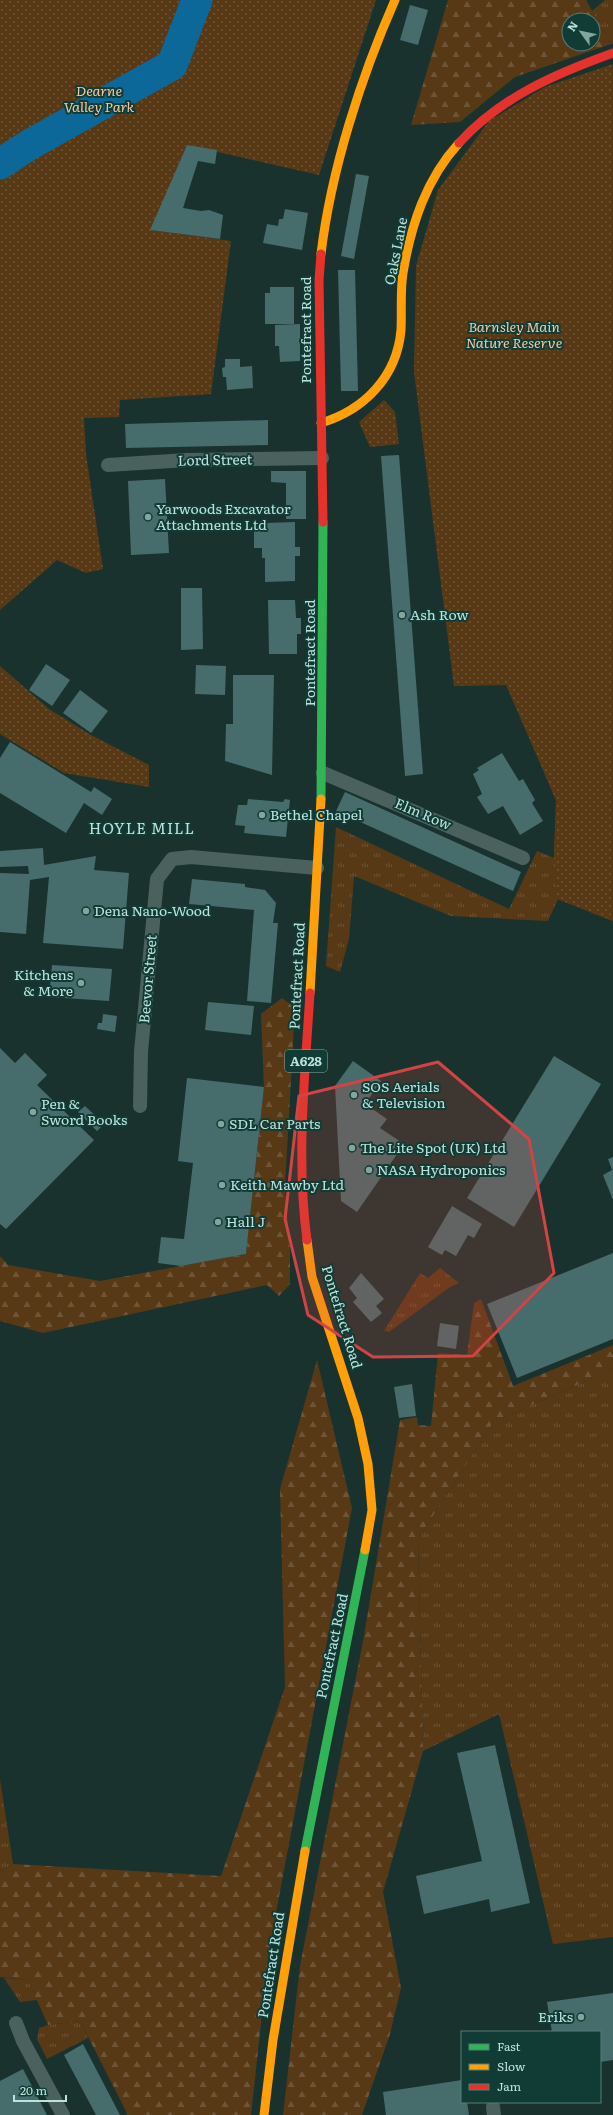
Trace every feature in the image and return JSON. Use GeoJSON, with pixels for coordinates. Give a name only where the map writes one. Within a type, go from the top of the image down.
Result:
{"type":"FeatureCollection","features":[{"type":"Feature","properties":{"kind":"main road","name":"Pontefract Road"},"geometry":{"type":"LineString","coordinates":[[264,2115],[273,2040],[299,1876],[361,1577],[372,1510],[368,1464],[358,1418],[312,1277],[304,1219],[302,1153],[304,1089],[323,773],[324,590],[319,280],[323,228],[331,191],[361,90],[395,0]]}},
{"type":"Feature","properties":{"kind":"main road","name":"Oaks Lane"},"geometry":{"type":"LineString","coordinates":[[321,423],[337,419],[368,398],[394,365],[398,348],[403,276],[410,236],[425,193],[437,172],[456,146],[488,114],[531,85],[575,66],[613,53]]}},
{"type":"Feature","properties":{"kind":"street","name":"Lord Street"},"geometry":{"type":"LineString","coordinates":[[108,465],[187,460],[322,458]]}},
{"type":"Feature","properties":{"kind":"street","name":"Elm Row"},"geometry":{"type":"LineString","coordinates":[[323,773],[523,858]]}},
{"type":"Feature","properties":{"kind":"street","name":"Beevor Street"},"geometry":{"type":"LineString","coordinates":[[140,1106],[141,1052],[157,879],[172,859],[191,857],[317,868]]}},
{"type":"Feature","properties":{"kind":"street"},"geometry":{"type":"LineString","coordinates":[[16,2023],[23,2041],[63,2115]]}},
{"type":"Feature","properties":{"kind":"highlighted area"},"geometry":{"type":"Polygon","coordinates":[[[438,1062],[529,1139],[554,1273],[473,1356],[373,1357],[308,1315],[285,1219],[299,1096],[438,1062]]]}},
{"type":"Feature","properties":{"kind":"green space","name":"Dearne Valley Park"},"geometry":{"type":"Polygon","coordinates":[[[0,0],[376,0],[319,175],[187,145],[151,230],[231,241],[211,394],[120,400],[119,417],[84,418],[86,454],[103,569],[86,573],[57,560],[0,610],[0,0]]]}},
{"type":"Feature","properties":{"kind":"green space"},"geometry":{"type":"Polygon","coordinates":[[[448,0],[586,0],[593,12],[561,12],[561,52],[588,52],[515,77],[460,122],[411,125],[448,0]]]}},
{"type":"Feature","properties":{"kind":"green space"},"geometry":{"type":"Polygon","coordinates":[[[605,0],[613,0],[613,44],[611,44],[601,27],[601,12],[592,11],[605,0]]]}},
{"type":"Feature","properties":{"kind":"green space"},"geometry":{"type":"Polygon","coordinates":[[[601,26],[611,44],[601,47],[601,26]]]}},
{"type":"Feature","properties":{"kind":"green space","name":"Barnsley Main Nature Reserve"},"geometry":{"type":"Polygon","coordinates":[[[613,64],[613,921],[557,899],[554,858],[556,800],[506,685],[454,686],[414,372],[416,266],[438,190],[489,121],[545,87],[613,64]]]}},
{"type":"Feature","properties":{"kind":"green space"},"geometry":{"type":"Polygon","coordinates":[[[384,400],[395,412],[399,444],[370,447],[359,422],[384,400]]]}},
{"type":"Feature","properties":{"kind":"green space"},"geometry":{"type":"Polygon","coordinates":[[[0,666],[49,709],[91,735],[149,765],[149,787],[64,773],[0,734],[0,666]]]}},
{"type":"Feature","properties":{"kind":"green space"},"geometry":{"type":"Polygon","coordinates":[[[543,770],[613,921],[558,899],[548,921],[451,916],[354,876],[349,939],[340,972],[326,966],[336,827],[509,909],[537,851],[554,858],[556,800],[543,770]]]}},
{"type":"Feature","properties":{"kind":"green space"},"geometry":{"type":"Polygon","coordinates":[[[282,998],[295,1008],[285,1186],[290,1252],[290,1284],[279,1296],[267,1285],[43,1333],[0,1321],[0,1256],[8,1265],[100,1281],[246,1254],[264,1087],[261,1014],[282,998]]]}},
{"type":"Feature","properties":{"kind":"green space"},"geometry":{"type":"Polygon","coordinates":[[[440,1268],[459,1283],[450,1287],[389,1332],[384,1331],[420,1273],[428,1278],[440,1268]]]}},
{"type":"Feature","properties":{"kind":"green space"},"geometry":{"type":"Polygon","coordinates":[[[481,1299],[513,1386],[613,1345],[613,1369],[493,1422],[418,1539],[423,1751],[383,1892],[401,1988],[390,2034],[362,2115],[283,2115],[300,1966],[364,1636],[400,1420],[417,1417],[418,1425],[431,1426],[438,1353],[467,1355],[474,1303],[481,1299]]]}},
{"type":"Feature","properties":{"kind":"green space"},"geometry":{"type":"Polygon","coordinates":[[[317,1360],[352,1508],[269,1950],[251,2115],[128,2115],[80,2021],[48,2025],[28,1980],[0,1977],[0,1871],[13,1864],[221,1876],[285,1687],[280,1489],[317,1360]]]}},
{"type":"Feature","properties":{"kind":"green space"},"geometry":{"type":"Polygon","coordinates":[[[613,1369],[613,1937],[553,1944],[499,1714],[423,1751],[418,1539],[493,1422],[613,1369]]]}},
{"type":"Feature","properties":{"kind":"green space"},"geometry":{"type":"Polygon","coordinates":[[[0,1779],[13,1864],[0,1871],[0,1779]]]}},
{"type":"Feature","properties":{"kind":"green space"},"geometry":{"type":"Polygon","coordinates":[[[4,1978],[28,1980],[37,2000],[20,2002],[4,1978]]]}},
{"type":"Feature","properties":{"kind":"green space"},"geometry":{"type":"Polygon","coordinates":[[[80,2021],[88,2038],[47,2059],[37,2039],[39,2028],[48,2025],[80,2021]]]}},
{"type":"Feature","properties":{"kind":"building"},"geometry":{"type":"Polygon","coordinates":[[[410,5],[428,10],[418,45],[400,40],[410,5]]]}},
{"type":"Feature","properties":{"kind":"building"},"geometry":{"type":"Polygon","coordinates":[[[187,145],[217,150],[215,164],[198,161],[183,208],[201,211],[209,210],[223,215],[220,239],[150,230],[187,145]]]}},
{"type":"Feature","properties":{"kind":"building"},"geometry":{"type":"Polygon","coordinates":[[[356,174],[369,176],[354,259],[341,256],[356,174]]]}},
{"type":"Feature","properties":{"kind":"building"},"geometry":{"type":"Polygon","coordinates":[[[285,209],[308,213],[302,250],[263,243],[267,224],[278,226],[279,219],[283,219],[285,209]]]}},
{"type":"Feature","properties":{"kind":"building"},"geometry":{"type":"Polygon","coordinates":[[[338,270],[355,270],[358,391],[341,391],[338,270]]]}},
{"type":"Feature","properties":{"kind":"building"},"geometry":{"type":"Polygon","coordinates":[[[270,287],[294,287],[294,324],[265,324],[265,293],[270,293],[270,287]]]}},
{"type":"Feature","properties":{"kind":"building"},"geometry":{"type":"Polygon","coordinates":[[[300,324],[300,361],[280,362],[279,346],[275,346],[275,325],[300,324]]]}},
{"type":"Feature","properties":{"kind":"building"},"geometry":{"type":"Polygon","coordinates":[[[225,359],[240,359],[240,367],[252,366],[253,388],[227,390],[226,377],[223,377],[222,368],[225,367],[225,359]]]}},
{"type":"Feature","properties":{"kind":"building"},"geometry":{"type":"Polygon","coordinates":[[[268,420],[268,445],[126,448],[125,424],[268,420]]]}},
{"type":"Feature","properties":{"kind":"building","name":"Ash Row"},"geometry":{"type":"Polygon","coordinates":[[[399,455],[423,774],[405,776],[381,456],[399,455]]]}},
{"type":"Feature","properties":{"kind":"building"},"geometry":{"type":"Polygon","coordinates":[[[271,471],[306,471],[306,519],[286,519],[286,483],[271,482],[271,471]]]}},
{"type":"Feature","properties":{"kind":"building","name":"Yarwoods Excavator Attachments Ltd"},"geometry":{"type":"Polygon","coordinates":[[[165,479],[169,553],[131,555],[128,481],[165,479]]]}},
{"type":"Feature","properties":{"kind":"building"},"geometry":{"type":"Polygon","coordinates":[[[295,522],[295,547],[300,547],[300,556],[295,556],[295,581],[265,582],[265,558],[262,558],[262,548],[254,548],[254,528],[265,528],[265,523],[295,522]]]}},
{"type":"Feature","properties":{"kind":"building"},"geometry":{"type":"Polygon","coordinates":[[[181,588],[202,588],[203,649],[181,650],[181,588]]]}},
{"type":"Feature","properties":{"kind":"building"},"geometry":{"type":"Polygon","coordinates":[[[268,600],[295,600],[296,618],[301,618],[301,634],[297,634],[297,654],[269,654],[268,600]]]}},
{"type":"Feature","properties":{"kind":"building"},"geometry":{"type":"Polygon","coordinates":[[[46,664],[70,680],[52,706],[29,690],[46,664]]]}},
{"type":"Feature","properties":{"kind":"building"},"geometry":{"type":"Polygon","coordinates":[[[196,665],[226,666],[225,695],[195,694],[196,665]]]}},
{"type":"Feature","properties":{"kind":"building"},"geometry":{"type":"Polygon","coordinates":[[[233,675],[274,675],[272,775],[225,761],[226,724],[233,724],[233,675]]]}},
{"type":"Feature","properties":{"kind":"building"},"geometry":{"type":"Polygon","coordinates":[[[80,690],[108,711],[91,733],[63,713],[80,690]]]}},
{"type":"Feature","properties":{"kind":"building"},"geometry":{"type":"Polygon","coordinates":[[[10,742],[91,792],[94,787],[112,799],[102,815],[84,803],[66,833],[0,793],[0,758],[10,742]]]}},
{"type":"Feature","properties":{"kind":"building"},"geometry":{"type":"Polygon","coordinates":[[[502,753],[519,781],[523,779],[535,800],[532,803],[543,821],[520,835],[503,806],[488,814],[477,797],[482,794],[473,774],[479,770],[477,768],[502,753]]]}},
{"type":"Feature","properties":{"kind":"building"},"geometry":{"type":"Polygon","coordinates":[[[345,792],[521,872],[513,891],[336,811],[345,792]]]}},
{"type":"Feature","properties":{"kind":"building","name":"Bethel Chapel"},"geometry":{"type":"Polygon","coordinates":[[[248,799],[283,802],[285,799],[290,800],[286,837],[244,833],[245,826],[235,825],[238,805],[247,805],[248,799]]]}},
{"type":"Feature","properties":{"kind":"building","name":"Dena Nano-Wood"},"geometry":{"type":"Polygon","coordinates":[[[43,848],[44,865],[96,856],[94,870],[129,873],[123,949],[43,943],[49,877],[30,880],[26,934],[0,932],[0,873],[29,874],[28,866],[0,867],[0,851],[43,848]]]}},
{"type":"Feature","properties":{"kind":"building"},"geometry":{"type":"Polygon","coordinates":[[[192,879],[245,884],[245,887],[265,890],[276,903],[273,923],[278,923],[271,1003],[247,1001],[254,910],[189,904],[192,879]]]}},
{"type":"Feature","properties":{"kind":"building","name":"Kitchens & More"},"geometry":{"type":"Polygon","coordinates":[[[52,965],[112,969],[109,1001],[49,997],[52,965]]]}},
{"type":"Feature","properties":{"kind":"building"},"geometry":{"type":"Polygon","coordinates":[[[208,1002],[254,1006],[251,1035],[205,1030],[208,1002]]]}},
{"type":"Feature","properties":{"kind":"building"},"geometry":{"type":"Polygon","coordinates":[[[103,1014],[117,1016],[115,1032],[97,1029],[98,1023],[102,1023],[103,1014]]]}},
{"type":"Feature","properties":{"kind":"building","name":"Pen & Sword Books"},"geometry":{"type":"Polygon","coordinates":[[[0,1048],[15,1063],[25,1053],[47,1075],[37,1085],[94,1140],[6,1229],[0,1224],[0,1048]]]}},
{"type":"Feature","properties":{"kind":"building"},"geometry":{"type":"Polygon","coordinates":[[[554,1056],[601,1084],[514,1227],[467,1198],[554,1056]]]}},
{"type":"Feature","properties":{"kind":"building"},"geometry":{"type":"Polygon","coordinates":[[[353,1061],[381,1081],[365,1104],[387,1119],[380,1128],[404,1144],[357,1212],[341,1201],[335,1086],[353,1061]]]}},
{"type":"Feature","properties":{"kind":"building"},"geometry":{"type":"Polygon","coordinates":[[[187,1078],[264,1087],[246,1254],[181,1266],[158,1263],[161,1237],[184,1239],[193,1163],[178,1161],[187,1078]]]}},
{"type":"Feature","properties":{"kind":"building"},"geometry":{"type":"Polygon","coordinates":[[[85,1106],[104,1124],[97,1131],[78,1112],[85,1106]]]}},
{"type":"Feature","properties":{"kind":"building"},"geometry":{"type":"Polygon","coordinates":[[[613,1157],[613,1200],[603,1175],[612,1170],[608,1159],[613,1157]]]}},
{"type":"Feature","properties":{"kind":"building"},"geometry":{"type":"Polygon","coordinates":[[[452,1206],[482,1224],[474,1238],[468,1235],[456,1256],[445,1250],[442,1255],[428,1247],[452,1206]]]}},
{"type":"Feature","properties":{"kind":"building"},"geometry":{"type":"Polygon","coordinates":[[[613,1253],[613,1339],[517,1378],[487,1304],[613,1253]]]}},
{"type":"Feature","properties":{"kind":"building"},"geometry":{"type":"Polygon","coordinates":[[[361,1273],[384,1299],[376,1306],[382,1313],[371,1322],[353,1302],[357,1298],[349,1288],[361,1273]]]}},
{"type":"Feature","properties":{"kind":"building"},"geometry":{"type":"Polygon","coordinates":[[[440,1323],[459,1326],[456,1349],[437,1346],[440,1323]]]}},
{"type":"Feature","properties":{"kind":"building"},"geometry":{"type":"Polygon","coordinates":[[[412,1384],[416,1416],[399,1418],[394,1387],[412,1384]]]}},
{"type":"Feature","properties":{"kind":"building"},"geometry":{"type":"Polygon","coordinates":[[[495,1745],[530,1903],[491,1912],[489,1899],[424,1914],[416,1876],[482,1861],[457,1753],[495,1745]]]}},
{"type":"Feature","properties":{"kind":"building","name":"Eriks"},"geometry":{"type":"Polygon","coordinates":[[[613,1993],[613,2060],[601,2062],[601,2031],[552,2031],[547,2002],[613,1993]]]}},
{"type":"Feature","properties":{"kind":"building"},"geometry":{"type":"Polygon","coordinates":[[[83,2044],[120,2115],[96,2115],[64,2055],[83,2044]]]}},
{"type":"Feature","properties":{"kind":"building"},"geometry":{"type":"Polygon","coordinates":[[[23,2069],[47,2115],[0,2115],[0,2081],[23,2069]]]}},
{"type":"Feature","properties":{"kind":"building"},"geometry":{"type":"Polygon","coordinates":[[[461,2080],[461,2103],[467,2103],[469,2115],[386,2115],[383,2092],[461,2080]]]}},
{"type":"Feature","properties":{"kind":"waterway"},"geometry":{"type":"LineString","coordinates":[[0,164],[29,145],[172,65],[197,0]]}},
{"type":"Feature","properties":{"kind":"traffic: fast"},"geometry":{"type":"LineString","coordinates":[[321,799],[323,522]]}},
{"type":"Feature","properties":{"kind":"traffic: fast"},"geometry":{"type":"LineString","coordinates":[[305,1851],[365,1550]]}},
{"type":"Feature","properties":{"kind":"traffic: slow"},"geometry":{"type":"LineString","coordinates":[[321,254],[332,190],[349,124],[370,60],[395,0]]}},
{"type":"Feature","properties":{"kind":"traffic: slow"},"geometry":{"type":"LineString","coordinates":[[321,423],[351,410],[364,400],[376,389],[393,363],[401,330],[402,280],[410,238],[429,187],[447,157],[459,143]]}},
{"type":"Feature","properties":{"kind":"traffic: slow"},"geometry":{"type":"LineString","coordinates":[[310,993],[321,799]]}},
{"type":"Feature","properties":{"kind":"traffic: slow"},"geometry":{"type":"LineString","coordinates":[[307,1240],[312,1277],[358,1418],[368,1464],[372,1510],[365,1550]]}},
{"type":"Feature","properties":{"kind":"traffic: slow"},"geometry":{"type":"LineString","coordinates":[[264,2115],[273,2040],[305,1851]]}},
{"type":"Feature","properties":{"kind":"traffic: jam"},"geometry":{"type":"LineString","coordinates":[[459,143],[493,112],[511,100],[570,69],[613,53]]}},
{"type":"Feature","properties":{"kind":"traffic: jam"},"geometry":{"type":"LineString","coordinates":[[321,254],[319,280],[323,522]]}},
{"type":"Feature","properties":{"kind":"traffic: jam"},"geometry":{"type":"LineString","coordinates":[[307,1240],[302,1179],[302,1116],[310,993]]}},
{"type":"Feature","properties":{"kind":"place","name":"Yarwoods Excavator Attachments Ltd"},"geometry":{"type":"Point","coordinates":[148,517]}},
{"type":"Feature","properties":{"kind":"place","name":"Ash Row"},"geometry":{"type":"Point","coordinates":[402,615]}},
{"type":"Feature","properties":{"kind":"place","name":"Bethel Chapel"},"geometry":{"type":"Point","coordinates":[262,815]}},
{"type":"Feature","properties":{"kind":"place","name":"Dena Nano-Wood"},"geometry":{"type":"Point","coordinates":[86,911]}},
{"type":"Feature","properties":{"kind":"place","name":"Kitchens & More"},"geometry":{"type":"Point","coordinates":[81,983]}},
{"type":"Feature","properties":{"kind":"place","name":"SOS Aerials & Television"},"geometry":{"type":"Point","coordinates":[354,1095]}},
{"type":"Feature","properties":{"kind":"place","name":"Pen & Sword Books"},"geometry":{"type":"Point","coordinates":[33,1112]}},
{"type":"Feature","properties":{"kind":"place","name":"SDL Car Parts"},"geometry":{"type":"Point","coordinates":[221,1124]}},
{"type":"Feature","properties":{"kind":"place","name":"The Lite Spot (UK) Ltd"},"geometry":{"type":"Point","coordinates":[352,1148]}},
{"type":"Feature","properties":{"kind":"place","name":"NASA Hydroponics"},"geometry":{"type":"Point","coordinates":[369,1170]}},
{"type":"Feature","properties":{"kind":"place","name":"Keith Mawby Ltd"},"geometry":{"type":"Point","coordinates":[222,1185]}},
{"type":"Feature","properties":{"kind":"place","name":"Hall J"},"geometry":{"type":"Point","coordinates":[218,1222]}},
{"type":"Feature","properties":{"kind":"place","name":"Eriks"},"geometry":{"type":"Point","coordinates":[581,2017]}},
{"type":"Feature","properties":{"kind":"district","name":"HOYLE MILL"},"geometry":{"type":"Point","coordinates":[142,829]}}]}
